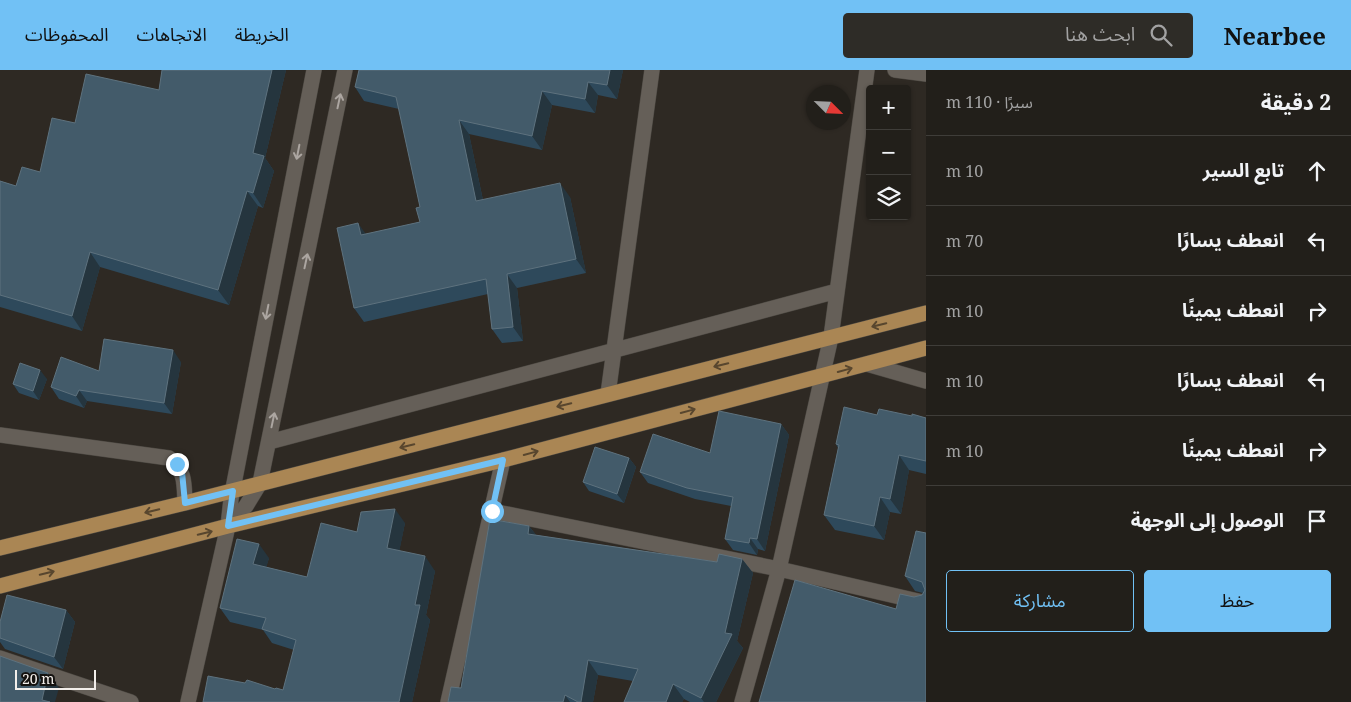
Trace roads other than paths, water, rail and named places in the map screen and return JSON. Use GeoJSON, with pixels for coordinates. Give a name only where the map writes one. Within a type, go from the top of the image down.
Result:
{"type":"FeatureCollection","features":[{"type":"Feature","properties":{"kind":"main road"},"geometry":{"type":"LineString","coordinates":[[0,548],[233,491],[926,313]]}},
{"type":"Feature","properties":{"kind":"main road"},"geometry":{"type":"LineString","coordinates":[[0,586],[228,526],[503,460],[926,348]]}},
{"type":"Feature","properties":{"kind":"street"},"geometry":{"type":"LineString","coordinates":[[188,702],[228,526],[233,491],[314,70]]}},
{"type":"Feature","properties":{"kind":"street"},"geometry":{"type":"LineString","coordinates":[[228,526],[246,506],[260,483],[345,70]]}},
{"type":"Feature","properties":{"kind":"street"},"geometry":{"type":"LineString","coordinates":[[608,394],[652,70]]}},
{"type":"Feature","properties":{"kind":"street"},"geometry":{"type":"LineString","coordinates":[[742,702],[779,569],[831,337],[867,70]]}},
{"type":"Feature","properties":{"kind":"street"},"geometry":{"type":"LineString","coordinates":[[895,70],[926,74]]}},
{"type":"Feature","properties":{"kind":"street"},"geometry":{"type":"LineString","coordinates":[[269,442],[837,291]]}},
{"type":"Feature","properties":{"kind":"street"},"geometry":{"type":"LineString","coordinates":[[867,364],[926,381]]}},
{"type":"Feature","properties":{"kind":"street"},"geometry":{"type":"LineString","coordinates":[[0,435],[169,458],[177,464],[182,472],[185,503]]}},
{"type":"Feature","properties":{"kind":"street"},"geometry":{"type":"LineString","coordinates":[[448,702],[503,460]]}},
{"type":"Feature","properties":{"kind":"street"},"geometry":{"type":"LineString","coordinates":[[492,511],[779,569],[926,603]]}},
{"type":"Feature","properties":{"kind":"street"},"geometry":{"type":"LineString","coordinates":[[0,658],[131,702]]}}]}
